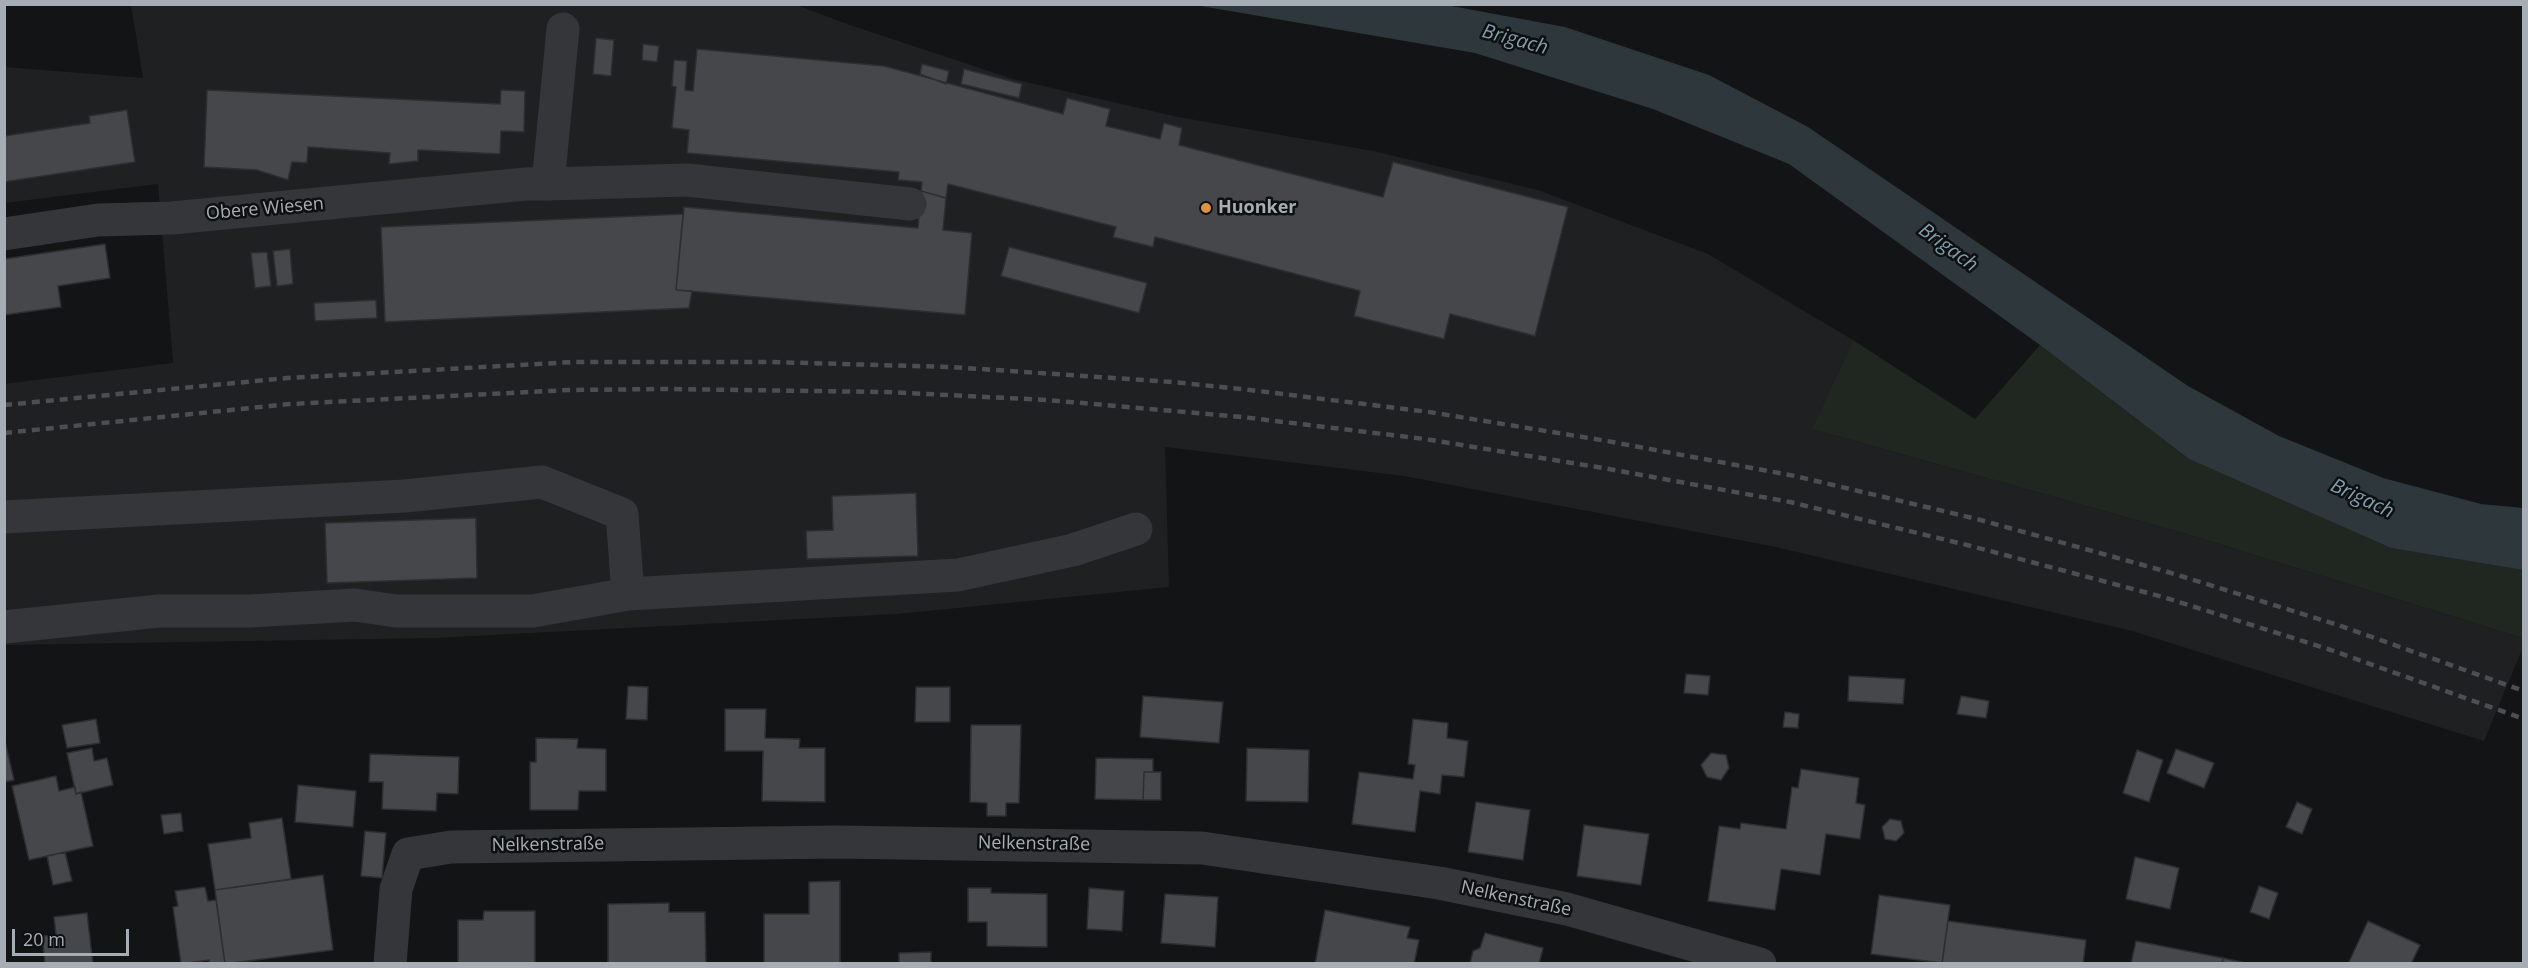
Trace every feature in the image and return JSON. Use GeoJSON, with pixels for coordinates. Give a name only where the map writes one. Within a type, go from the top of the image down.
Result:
{"type":"FeatureCollection","features":[{"type":"Feature","properties":{"kind":"street"},"geometry":{"type":"LineString","coordinates":[[537,184],[563,29]]}},
{"type":"Feature","properties":{"kind":"street","name":"Obere Wiesen"},"geometry":{"type":"LineString","coordinates":[[4,234],[98,220],[172,218],[537,184],[687,180],[910,204]]}},
{"type":"Feature","properties":{"kind":"street"},"geometry":{"type":"LineString","coordinates":[[4,517],[405,496],[542,482],[622,514],[628,594]]}},
{"type":"Feature","properties":{"kind":"street"},"geometry":{"type":"LineString","coordinates":[[4,627],[159,611],[250,611],[356,605],[396,611],[533,611],[628,594],[958,575],[1073,550],[1136,529]]}},
{"type":"Feature","properties":{"kind":"street","name":"Nelkenstraße"},"geometry":{"type":"LineString","coordinates":[[390,963],[396,889],[408,854],[452,847],[839,842],[1202,848],[1439,883],[1555,907],[1760,963]]}},
{"type":"Feature","properties":{"kind":"shaded area"},"geometry":{"type":"Polygon","coordinates":[[[131,5],[796,5],[1013,79],[1178,117],[1373,151],[1538,190],[1708,254],[1853,340],[1812,429],[2190,535],[2523,638],[2523,647],[2484,741],[2132,631],[1776,547],[1404,476],[1165,447],[1169,587],[897,614],[434,638],[5,645],[4,384],[173,363],[158,184],[5,203],[5,67],[143,78],[131,5]]]}},
{"type":"Feature","properties":{"kind":"shaded area"},"geometry":{"type":"Polygon","coordinates":[[[1853,340],[1975,419],[2040,345],[2189,459],[2391,548],[2523,570],[2523,638],[2190,535],[1812,429],[1853,340]]]}},
{"type":"Feature","properties":{"kind":"water","name":"Brigach"},"geometry":{"type":"Polygon","coordinates":[[[1195,5],[1446,5],[1565,27],[1709,75],[1808,127],[2188,386],[2279,436],[2383,478],[2481,504],[2523,508],[2523,570],[2391,548],[2189,459],[2040,345],[1789,164],[1653,109],[1475,53],[1195,5]]]}},
{"type":"Feature","properties":{"kind":"building"},"geometry":{"type":"Polygon","coordinates":[[[596,38],[614,40],[611,76],[593,74],[596,38]]]}},
{"type":"Feature","properties":{"kind":"building"},"geometry":{"type":"Polygon","coordinates":[[[643,44],[659,46],[657,62],[642,60],[643,44]]]}},
{"type":"Feature","properties":{"kind":"building"},"geometry":{"type":"Polygon","coordinates":[[[697,49],[884,66],[1063,114],[1067,98],[1110,109],[1106,126],[1160,139],[1164,123],[1182,128],[1179,145],[1383,197],[1393,162],[1568,207],[1535,336],[1450,314],[1444,339],[1354,316],[1360,291],[1155,237],[1153,247],[1113,237],[1116,227],[948,184],[946,198],[921,191],[922,182],[898,180],[899,172],[687,153],[689,130],[672,128],[676,87],[672,86],[674,60],[687,61],[685,90],[693,91],[697,49]]]}},
{"type":"Feature","properties":{"kind":"building"},"geometry":{"type":"Polygon","coordinates":[[[922,64],[949,71],[946,84],[920,74],[922,64]]]}},
{"type":"Feature","properties":{"kind":"building"},"geometry":{"type":"Polygon","coordinates":[[[964,69],[1022,84],[1019,98],[961,84],[964,69]]]}},
{"type":"Feature","properties":{"kind":"building"},"geometry":{"type":"Polygon","coordinates":[[[207,90],[500,104],[501,90],[525,91],[524,132],[501,131],[500,154],[418,150],[418,161],[389,164],[390,153],[308,147],[307,163],[292,162],[288,180],[257,170],[204,167],[207,90]]]}},
{"type":"Feature","properties":{"kind":"building"},"geometry":{"type":"Polygon","coordinates":[[[127,110],[135,162],[4,182],[4,136],[90,123],[89,116],[127,110]]]}},
{"type":"Feature","properties":{"kind":"building"},"geometry":{"type":"Polygon","coordinates":[[[921,191],[946,198],[943,230],[972,233],[965,315],[676,290],[684,207],[918,228],[921,191]]]}},
{"type":"Feature","properties":{"kind":"building"},"geometry":{"type":"Polygon","coordinates":[[[683,214],[676,290],[692,291],[689,308],[385,322],[381,227],[683,214]]]}},
{"type":"Feature","properties":{"kind":"building"},"geometry":{"type":"Polygon","coordinates":[[[105,244],[110,278],[58,286],[61,307],[4,315],[4,259],[105,244]]]}},
{"type":"Feature","properties":{"kind":"building"},"geometry":{"type":"Polygon","coordinates":[[[1009,247],[1147,283],[1139,313],[1001,276],[1009,247]]]}},
{"type":"Feature","properties":{"kind":"building"},"geometry":{"type":"Polygon","coordinates":[[[290,249],[293,284],[277,286],[273,251],[290,249]]]}},
{"type":"Feature","properties":{"kind":"building"},"geometry":{"type":"Polygon","coordinates":[[[267,252],[271,286],[255,288],[251,253],[267,252]]]}},
{"type":"Feature","properties":{"kind":"building"},"geometry":{"type":"Polygon","coordinates":[[[376,300],[377,318],[315,321],[314,303],[376,300]]]}},
{"type":"Feature","properties":{"kind":"building"},"geometry":{"type":"Polygon","coordinates":[[[916,493],[918,556],[807,559],[806,531],[833,530],[832,496],[916,493]]]}},
{"type":"Feature","properties":{"kind":"building"},"geometry":{"type":"Polygon","coordinates":[[[476,518],[477,578],[327,583],[325,523],[476,518]]]}},
{"type":"Feature","properties":{"kind":"building"},"geometry":{"type":"Polygon","coordinates":[[[1686,674],[1710,676],[1708,695],[1684,693],[1686,674]]]}},
{"type":"Feature","properties":{"kind":"building"},"geometry":{"type":"Polygon","coordinates":[[[1849,676],[1905,679],[1903,704],[1848,701],[1849,676]]]}},
{"type":"Feature","properties":{"kind":"building"},"geometry":{"type":"Polygon","coordinates":[[[628,686],[648,687],[647,720],[626,719],[628,686]]]}},
{"type":"Feature","properties":{"kind":"building"},"geometry":{"type":"Polygon","coordinates":[[[916,687],[950,687],[950,722],[915,722],[916,687]]]}},
{"type":"Feature","properties":{"kind":"building"},"geometry":{"type":"Polygon","coordinates":[[[1143,696],[1223,702],[1219,743],[1140,737],[1143,696]]]}},
{"type":"Feature","properties":{"kind":"building"},"geometry":{"type":"Polygon","coordinates":[[[1961,696],[1989,701],[1986,718],[1957,714],[1961,696]]]}},
{"type":"Feature","properties":{"kind":"building"},"geometry":{"type":"Polygon","coordinates":[[[725,709],[766,709],[765,738],[800,739],[799,748],[825,748],[825,802],[762,801],[763,751],[725,751],[725,709]]]}},
{"type":"Feature","properties":{"kind":"building"},"geometry":{"type":"Polygon","coordinates":[[[1785,712],[1799,714],[1798,728],[1783,727],[1785,712]]]}},
{"type":"Feature","properties":{"kind":"building"},"geometry":{"type":"Polygon","coordinates":[[[96,719],[100,743],[67,748],[62,725],[96,719]]]}},
{"type":"Feature","properties":{"kind":"building"},"geometry":{"type":"Polygon","coordinates":[[[1413,719],[1448,723],[1447,738],[1468,741],[1464,777],[1442,775],[1440,794],[1420,791],[1415,832],[1352,824],[1359,772],[1413,779],[1415,765],[1408,764],[1413,719]]]}},
{"type":"Feature","properties":{"kind":"building"},"geometry":{"type":"Polygon","coordinates":[[[971,725],[1021,725],[1019,803],[1006,803],[1006,816],[987,816],[987,803],[970,802],[971,725]]]}},
{"type":"Feature","properties":{"kind":"building"},"geometry":{"type":"Polygon","coordinates":[[[4,737],[14,780],[4,782],[4,737]]]}},
{"type":"Feature","properties":{"kind":"building"},"geometry":{"type":"Polygon","coordinates":[[[536,738],[578,739],[577,748],[606,749],[606,791],[579,791],[578,810],[530,810],[530,762],[536,762],[536,738]]]}},
{"type":"Feature","properties":{"kind":"building"},"geometry":{"type":"Polygon","coordinates":[[[92,748],[94,761],[107,758],[113,785],[76,794],[67,753],[92,748]]]}},
{"type":"Feature","properties":{"kind":"building"},"geometry":{"type":"Polygon","coordinates":[[[1247,748],[1309,750],[1308,802],[1246,801],[1247,748]]]}},
{"type":"Feature","properties":{"kind":"building"},"geometry":{"type":"Polygon","coordinates":[[[2176,749],[2214,763],[2204,788],[2167,773],[2176,749]]]}},
{"type":"Feature","properties":{"kind":"building"},"geometry":{"type":"Polygon","coordinates":[[[2137,750],[2163,760],[2149,802],[2123,793],[2137,750]]]}},
{"type":"Feature","properties":{"kind":"building"},"geometry":{"type":"Polygon","coordinates":[[[1711,753],[1726,755],[1729,768],[1721,780],[1707,777],[1701,765],[1711,753]]]}},
{"type":"Feature","properties":{"kind":"building"},"geometry":{"type":"Polygon","coordinates":[[[370,754],[459,757],[458,794],[437,793],[436,811],[382,809],[383,782],[369,782],[370,754]]]}},
{"type":"Feature","properties":{"kind":"building"},"geometry":{"type":"Polygon","coordinates":[[[1096,758],[1153,759],[1153,772],[1144,772],[1143,800],[1095,799],[1096,758]]]}},
{"type":"Feature","properties":{"kind":"building"},"geometry":{"type":"Polygon","coordinates":[[[1801,769],[1859,778],[1856,803],[1865,805],[1860,839],[1826,834],[1820,875],[1781,869],[1775,910],[1708,901],[1719,826],[1740,829],[1741,823],[1786,829],[1792,787],[1798,788],[1801,769]]]}},
{"type":"Feature","properties":{"kind":"building"},"geometry":{"type":"Polygon","coordinates":[[[1144,772],[1161,772],[1161,800],[1143,800],[1144,772]]]}},
{"type":"Feature","properties":{"kind":"building"},"geometry":{"type":"Polygon","coordinates":[[[56,776],[59,791],[75,787],[76,794],[81,792],[93,846],[29,860],[12,786],[56,776]]]}},
{"type":"Feature","properties":{"kind":"building"},"geometry":{"type":"Polygon","coordinates":[[[298,785],[356,791],[353,827],[295,822],[298,785]]]}},
{"type":"Feature","properties":{"kind":"building"},"geometry":{"type":"Polygon","coordinates":[[[1476,802],[1530,810],[1523,860],[1468,852],[1476,802]]]}},
{"type":"Feature","properties":{"kind":"building"},"geometry":{"type":"Polygon","coordinates":[[[2297,802],[2312,809],[2302,834],[2286,827],[2297,802]]]}},
{"type":"Feature","properties":{"kind":"building"},"geometry":{"type":"Polygon","coordinates":[[[181,813],[183,831],[164,834],[161,815],[181,813]]]}},
{"type":"Feature","properties":{"kind":"building"},"geometry":{"type":"Polygon","coordinates":[[[282,818],[291,879],[215,890],[208,844],[251,838],[249,823],[282,818]]]}},
{"type":"Feature","properties":{"kind":"building"},"geometry":{"type":"Polygon","coordinates":[[[1890,819],[1901,821],[1904,833],[1896,841],[1885,839],[1882,827],[1890,819]]]}},
{"type":"Feature","properties":{"kind":"building"},"geometry":{"type":"Polygon","coordinates":[[[1584,825],[1649,834],[1641,885],[1577,876],[1584,825]]]}},
{"type":"Feature","properties":{"kind":"building"},"geometry":{"type":"Polygon","coordinates":[[[365,831],[386,833],[382,878],[361,876],[365,831]]]}},
{"type":"Feature","properties":{"kind":"building"},"geometry":{"type":"Polygon","coordinates":[[[65,852],[72,881],[53,885],[47,856],[65,852]]]}},
{"type":"Feature","properties":{"kind":"building"},"geometry":{"type":"Polygon","coordinates":[[[2135,857],[2179,868],[2170,909],[2126,899],[2135,857]]]}},
{"type":"Feature","properties":{"kind":"building"},"geometry":{"type":"Polygon","coordinates":[[[323,875],[333,950],[225,964],[215,890],[323,875]]]}},
{"type":"Feature","properties":{"kind":"building"},"geometry":{"type":"Polygon","coordinates":[[[840,881],[840,964],[764,964],[764,914],[809,914],[809,882],[840,881]]]}},
{"type":"Feature","properties":{"kind":"building"},"geometry":{"type":"Polygon","coordinates":[[[2259,886],[2278,893],[2269,919],[2250,912],[2259,886]]]}},
{"type":"Feature","properties":{"kind":"building"},"geometry":{"type":"Polygon","coordinates":[[[205,887],[208,901],[216,900],[225,964],[209,964],[209,960],[181,964],[173,907],[178,906],[175,891],[205,887]]]}},
{"type":"Feature","properties":{"kind":"building"},"geometry":{"type":"Polygon","coordinates":[[[968,888],[991,888],[991,893],[1047,894],[1047,947],[987,946],[987,922],[968,922],[968,888]]]}},
{"type":"Feature","properties":{"kind":"building"},"geometry":{"type":"Polygon","coordinates":[[[1089,888],[1124,891],[1122,931],[1087,929],[1089,888]]]}},
{"type":"Feature","properties":{"kind":"building"},"geometry":{"type":"Polygon","coordinates":[[[1165,894],[1218,897],[1215,947],[1161,943],[1165,894]]]}},
{"type":"Feature","properties":{"kind":"building"},"geometry":{"type":"Polygon","coordinates":[[[1879,895],[1950,905],[1942,963],[1871,954],[1879,895]]]}},
{"type":"Feature","properties":{"kind":"building"},"geometry":{"type":"Polygon","coordinates":[[[669,903],[669,912],[705,912],[706,964],[608,964],[608,904],[669,903]]]}},
{"type":"Feature","properties":{"kind":"building"},"geometry":{"type":"Polygon","coordinates":[[[1325,910],[1410,927],[1407,938],[1419,940],[1414,964],[1315,964],[1325,910]]]}},
{"type":"Feature","properties":{"kind":"building"},"geometry":{"type":"Polygon","coordinates":[[[484,911],[535,911],[535,964],[458,964],[458,920],[483,920],[484,911]]]}},
{"type":"Feature","properties":{"kind":"building"},"geometry":{"type":"Polygon","coordinates":[[[87,913],[93,964],[45,964],[42,936],[56,935],[54,917],[87,913]]]}},
{"type":"Feature","properties":{"kind":"building"},"geometry":{"type":"Polygon","coordinates":[[[1948,921],[2086,940],[2083,964],[1942,964],[1948,921]]]}},
{"type":"Feature","properties":{"kind":"building"},"geometry":{"type":"Polygon","coordinates":[[[2368,921],[2420,945],[2411,964],[2348,964],[2368,921]]]}},
{"type":"Feature","properties":{"kind":"building"},"geometry":{"type":"Polygon","coordinates":[[[1485,933],[1543,948],[1539,964],[1470,964],[1473,951],[1480,948],[1485,933]]]}},
{"type":"Feature","properties":{"kind":"building"},"geometry":{"type":"Polygon","coordinates":[[[2136,941],[2223,958],[2222,964],[2131,964],[2136,941]]]}},
{"type":"Feature","properties":{"kind":"building"},"geometry":{"type":"Polygon","coordinates":[[[931,952],[931,964],[899,964],[899,953],[931,952]]]}},
{"type":"Feature","properties":{"kind":"building"},"geometry":{"type":"Polygon","coordinates":[[[2223,958],[2251,964],[2222,964],[2223,958]]]}},
{"type":"Feature","properties":{"kind":"railway"},"geometry":{"type":"LineString","coordinates":[[4,405],[287,378],[573,362],[770,362],[951,367],[1173,382],[1250,390],[1429,412],[1607,441],[1795,476],[1977,519],[2168,572],[2338,625],[2524,691]]}},
{"type":"Feature","properties":{"kind":"railway"},"geometry":{"type":"LineString","coordinates":[[4,433],[290,404],[569,390],[887,392],[1047,400],[1242,417],[1425,439],[1790,502],[1971,546],[2163,597],[2331,650],[2524,719]]}},
{"type":"Feature","properties":{"kind":"place","name":"Huonker"},"geometry":{"type":"Point","coordinates":[1206,208]}}]}
